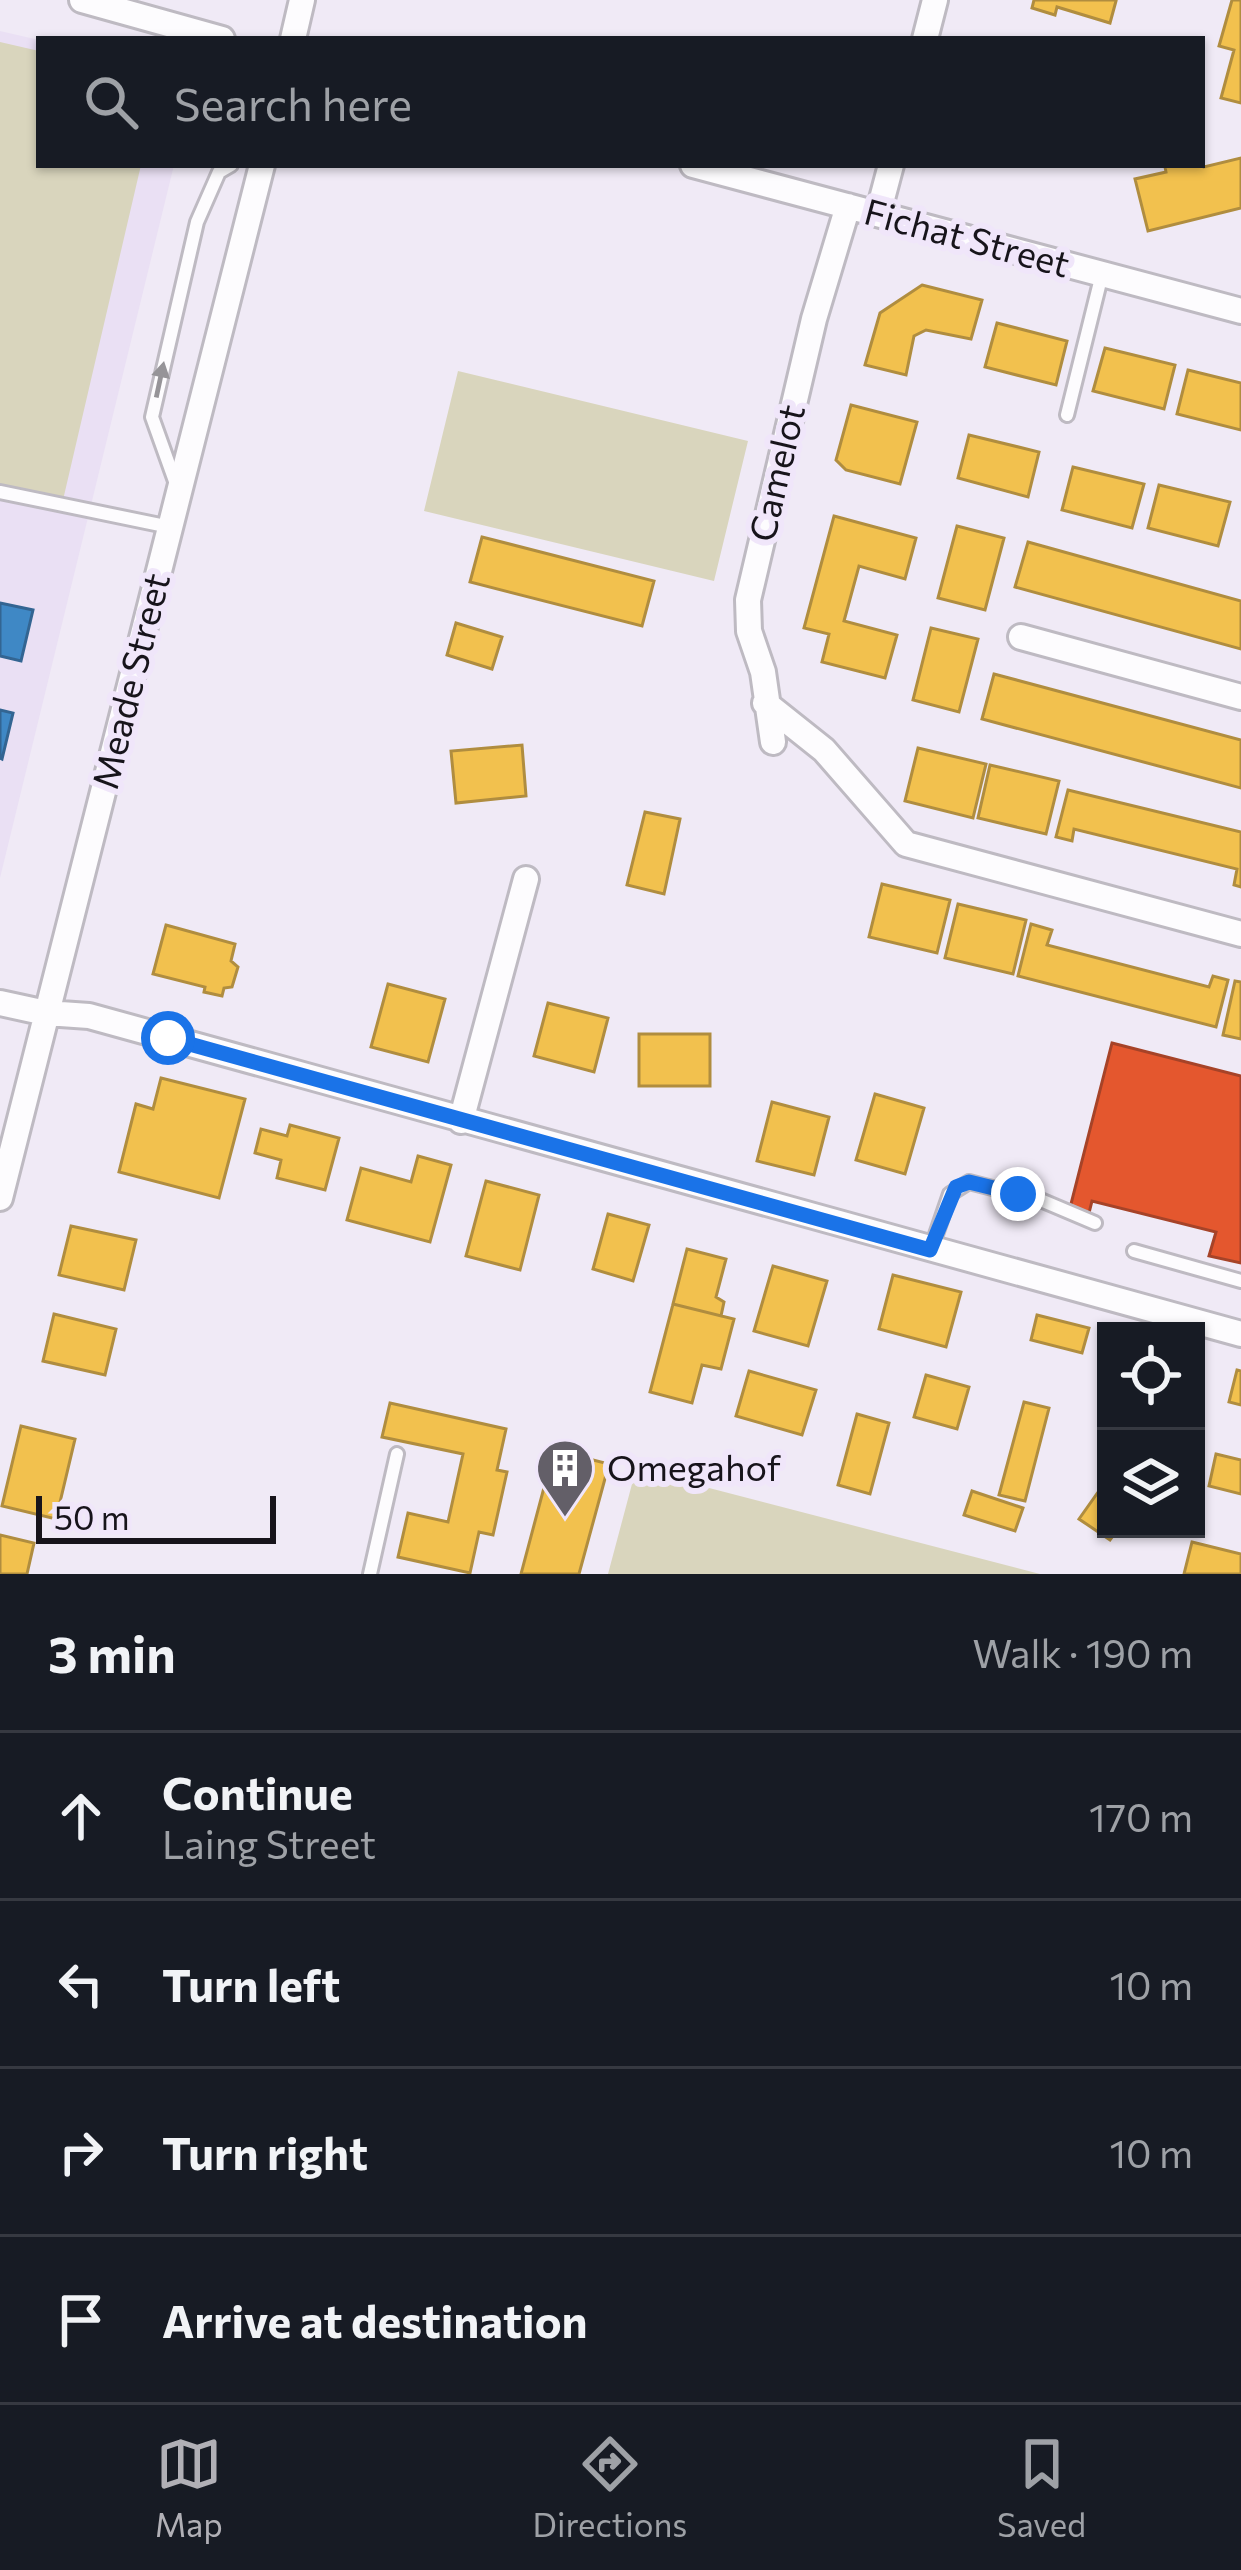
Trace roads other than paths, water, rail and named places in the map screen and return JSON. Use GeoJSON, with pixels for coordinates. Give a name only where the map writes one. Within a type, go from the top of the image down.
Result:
{"type":"FeatureCollection","features":[{"type":"Feature","properties":{"kind":"street"},"geometry":{"type":"LineString","coordinates":[[82,0],[211,36]]}},
{"type":"Feature","properties":{"kind":"street"},"geometry":{"type":"LineString","coordinates":[[294,36],[302,0]]}},
{"type":"Feature","properties":{"kind":"street"},"geometry":{"type":"LineString","coordinates":[[926,36],[935,0]]}},
{"type":"Feature","properties":{"kind":"street","name":"Meade Street"},"geometry":{"type":"LineString","coordinates":[[0,1198],[261,168]]}},
{"type":"Feature","properties":{"kind":"street","name":"Fichat Street"},"geometry":{"type":"LineString","coordinates":[[704,168],[1241,311]]}},
{"type":"Feature","properties":{"kind":"street"},"geometry":{"type":"LineString","coordinates":[[878,214],[890,168]]}},
{"type":"Feature","properties":{"kind":"street","name":"Camelot"},"geometry":{"type":"LineString","coordinates":[[773,742],[763,672],[749,631],[748,600],[814,319],[848,206]]}},
{"type":"Feature","properties":{"kind":"street"},"geometry":{"type":"LineString","coordinates":[[1021,637],[1241,697]]}},
{"type":"Feature","properties":{"kind":"street"},"geometry":{"type":"LineString","coordinates":[[765,703],[824,750],[906,844],[1241,934]]}},
{"type":"Feature","properties":{"kind":"street"},"geometry":{"type":"LineString","coordinates":[[461,1121],[526,879]]}},
{"type":"Feature","properties":{"kind":"street"},"geometry":{"type":"LineString","coordinates":[[0,1003],[89,1016],[1241,1334]]}},
{"type":"Feature","properties":{"kind":"lane"},"geometry":{"type":"LineString","coordinates":[[179,491],[152,417],[197,222],[219,172],[226,168]]}},
{"type":"Feature","properties":{"kind":"lane"},"geometry":{"type":"LineString","coordinates":[[1067,415],[1102,274]]}},
{"type":"Feature","properties":{"kind":"lane"},"geometry":{"type":"LineString","coordinates":[[0,492],[170,527]]}},
{"type":"Feature","properties":{"kind":"lane"},"geometry":{"type":"LineString","coordinates":[[930,1250],[950,1194],[969,1182],[1042,1201],[1095,1223]]}},
{"type":"Feature","properties":{"kind":"lane"},"geometry":{"type":"LineString","coordinates":[[1134,1250],[1241,1281]]}},
{"type":"Feature","properties":{"kind":"lane"},"geometry":{"type":"LineString","coordinates":[[370,1574],[397,1454]]}},
{"type":"Feature","properties":{"kind":"place","name":"Omegahof"},"geometry":{"type":"Point","coordinates":[565,1519]}}]}
